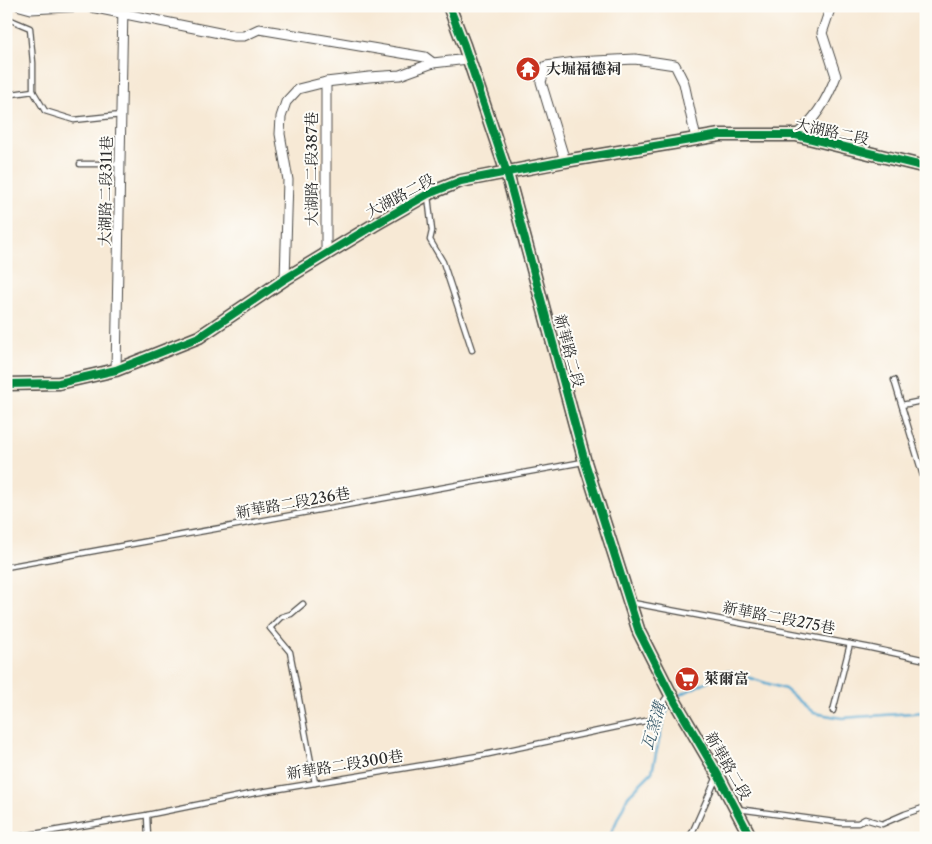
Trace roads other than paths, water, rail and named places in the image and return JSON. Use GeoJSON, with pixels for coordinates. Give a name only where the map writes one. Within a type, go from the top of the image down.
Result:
{"type":"FeatureCollection","features":[{"type":"Feature","properties":{"kind":"street"},"geometry":{"type":"LineString","coordinates":[[20,6],[31,8],[86,6],[123,9],[234,36],[244,36],[259,29],[425,57],[433,63]]}},
{"type":"Feature","properties":{"kind":"street","name":"新華路二段"},"geometry":{"type":"LineString","coordinates":[[449,6],[507,173],[584,462],[628,602],[639,632],[674,700],[737,808],[751,838]]}},
{"type":"Feature","properties":{"kind":"street"},"geometry":{"type":"LineString","coordinates":[[796,135],[806,127],[825,101],[836,76],[822,33],[831,6]]}},
{"type":"Feature","properties":{"kind":"street","name":"大湖路二段311巷"},"geometry":{"type":"LineString","coordinates":[[116,370],[123,9]]}},
{"type":"Feature","properties":{"kind":"street"},"geometry":{"type":"LineString","coordinates":[[285,279],[288,180],[280,134],[281,117],[286,102],[298,89],[326,82],[400,75],[433,63],[468,59]]}},
{"type":"Feature","properties":{"kind":"street"},"geometry":{"type":"LineString","coordinates":[[565,161],[541,82],[546,66],[576,62],[635,59],[675,66],[684,83],[696,139]]}},
{"type":"Feature","properties":{"kind":"street","name":"大湖路二段387巷"},"geometry":{"type":"LineString","coordinates":[[326,82],[326,255]]}},
{"type":"Feature","properties":{"kind":"street","name":"大湖路二段"},"geometry":{"type":"LineString","coordinates":[[6,384],[59,383],[116,370],[199,336],[285,279],[374,225],[428,194],[461,181],[565,161],[720,135],[796,135],[926,167]]}},
{"type":"Feature","properties":{"kind":"lane"},"geometry":{"type":"LineString","coordinates":[[6,18],[30,28],[33,64],[32,91],[45,111],[74,120],[121,115]]}},
{"type":"Feature","properties":{"kind":"lane"},"geometry":{"type":"LineString","coordinates":[[6,95],[32,91]]}},
{"type":"Feature","properties":{"kind":"lane"},"geometry":{"type":"LineString","coordinates":[[80,164],[120,164]]}},
{"type":"Feature","properties":{"kind":"lane"},"geometry":{"type":"LineString","coordinates":[[428,194],[432,231],[430,240],[443,262],[472,350]]}},
{"type":"Feature","properties":{"kind":"lane"},"geometry":{"type":"LineString","coordinates":[[894,380],[926,486]]}},
{"type":"Feature","properties":{"kind":"lane"},"geometry":{"type":"LineString","coordinates":[[902,405],[926,400]]}},
{"type":"Feature","properties":{"kind":"lane","name":"新華路二段236巷"},"geometry":{"type":"LineString","coordinates":[[6,568],[584,462]]}},
{"type":"Feature","properties":{"kind":"lane","name":"新華路二段275巷"},"geometry":{"type":"LineString","coordinates":[[628,602],[926,660]]}},
{"type":"Feature","properties":{"kind":"lane"},"geometry":{"type":"LineString","coordinates":[[303,604],[291,614],[281,616],[270,628],[290,652],[315,783]]}},
{"type":"Feature","properties":{"kind":"lane"},"geometry":{"type":"LineString","coordinates":[[833,711],[850,644]]}},
{"type":"Feature","properties":{"kind":"lane","name":"新華路二段300巷"},"geometry":{"type":"LineString","coordinates":[[10,838],[147,815],[255,793],[484,755],[650,720],[674,700]]}},
{"type":"Feature","properties":{"kind":"lane"},"geometry":{"type":"LineString","coordinates":[[688,838],[718,775]]}},
{"type":"Feature","properties":{"kind":"lane"},"geometry":{"type":"LineString","coordinates":[[737,808],[842,823],[858,823],[865,819],[882,824],[926,807]]}},
{"type":"Feature","properties":{"kind":"lane"},"geometry":{"type":"LineString","coordinates":[[147,815],[148,838]]}},
{"type":"Feature","properties":{"kind":"waterway","name":"瓦窯溝"},"geometry":{"type":"LineString","coordinates":[[678,696],[728,671],[785,689],[814,713],[842,718],[926,712]]}},
{"type":"Feature","properties":{"kind":"waterway","name":"瓦窯溝"},"geometry":{"type":"LineString","coordinates":[[609,838],[628,796],[652,772],[664,718],[671,703]]}},
{"type":"Feature","properties":{"kind":"place","name":"大堀福德祠"},"geometry":{"type":"Point","coordinates":[528,69]}},
{"type":"Feature","properties":{"kind":"place","name":"萊爾富"},"geometry":{"type":"Point","coordinates":[687,679]}}]}
